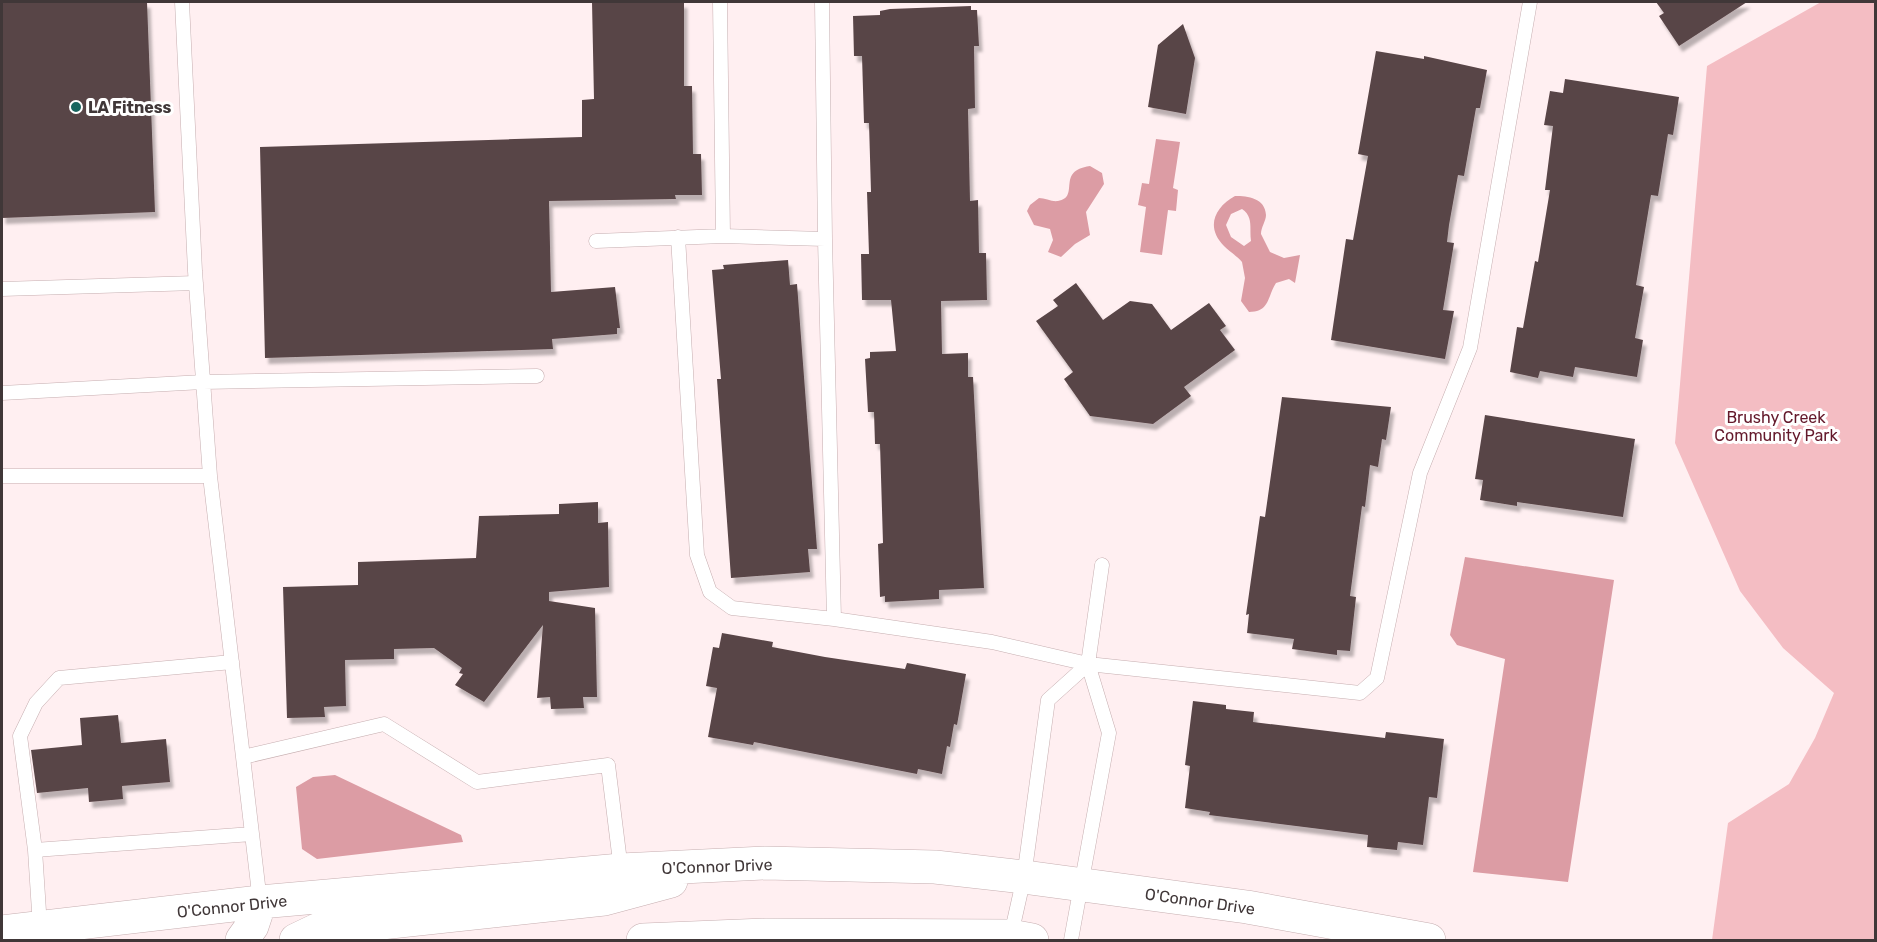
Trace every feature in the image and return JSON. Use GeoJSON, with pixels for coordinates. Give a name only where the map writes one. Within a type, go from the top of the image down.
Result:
{"type":"FeatureCollection","features":[{"type":"Feature","properties":{"kind":"main road","name":"O'Connor Drive"},"geometry":{"type":"LineString","coordinates":[[2,932],[260,902],[621,870],[730,864],[935,867],[1024,876],[1247,907],[1430,940]]}},
{"type":"Feature","properties":{"kind":"main road"},"geometry":{"type":"LineString","coordinates":[[296,940],[317,930],[604,899],[730,864]]}},
{"type":"Feature","properties":{"kind":"main road"},"geometry":{"type":"LineString","coordinates":[[242,940],[252,926],[260,902]]}},
{"type":"Feature","properties":{"kind":"main road"},"geometry":{"type":"LineString","coordinates":[[643,940],[766,935],[1018,939]]}},
{"type":"Feature","properties":{"kind":"lane"},"geometry":{"type":"LineString","coordinates":[[182,2],[196,283],[210,476],[260,902]]}},
{"type":"Feature","properties":{"kind":"lane"},"geometry":{"type":"LineString","coordinates":[[720,2],[723,236]]}},
{"type":"Feature","properties":{"kind":"lane"},"geometry":{"type":"LineString","coordinates":[[822,2],[834,619]]}},
{"type":"Feature","properties":{"kind":"lane"},"geometry":{"type":"LineString","coordinates":[[678,237],[697,555],[710,592],[732,608],[834,619],[992,642],[1088,664],[1359,693],[1377,678],[1420,473],[1470,348],[1530,2]]}},
{"type":"Feature","properties":{"kind":"lane"},"geometry":{"type":"LineString","coordinates":[[596,240],[723,236],[825,239]]}},
{"type":"Feature","properties":{"kind":"lane"},"geometry":{"type":"LineString","coordinates":[[2,289],[196,283]]}},
{"type":"Feature","properties":{"kind":"lane"},"geometry":{"type":"LineString","coordinates":[[2,393],[203,382],[537,376]]}},
{"type":"Feature","properties":{"kind":"lane"},"geometry":{"type":"LineString","coordinates":[[2,476],[210,476]]}},
{"type":"Feature","properties":{"kind":"lane"},"geometry":{"type":"LineString","coordinates":[[1071,940],[1109,733],[1088,664],[1102,565]]}},
{"type":"Feature","properties":{"kind":"lane"},"geometry":{"type":"LineString","coordinates":[[40,927],[34,850],[20,736],[36,704],[59,678],[232,662]]}},
{"type":"Feature","properties":{"kind":"lane"},"geometry":{"type":"LineString","coordinates":[[1018,939],[1024,876],[1048,700],[1088,664]]}},
{"type":"Feature","properties":{"kind":"lane"},"geometry":{"type":"LineString","coordinates":[[243,757],[384,724],[477,782],[608,765],[621,870]]}},
{"type":"Feature","properties":{"kind":"lane"},"geometry":{"type":"LineString","coordinates":[[34,850],[252,834]]}},
{"type":"Feature","properties":{"kind":"green space","name":"Brushy Creek Community Park"},"geometry":{"type":"Polygon","coordinates":[[[1821,2],[1875,2],[1875,940],[1712,940],[1728,823],[1789,784],[1815,738],[1834,693],[1783,648],[1740,591],[1675,443],[1707,66],[1821,2]]]}},
{"type":"Feature","properties":{"kind":"shaded area"},"geometry":{"type":"Polygon","coordinates":[[[1156,139],[1180,142],[1173,188],[1178,190],[1176,211],[1168,210],[1162,255],[1140,252],[1146,207],[1138,205],[1142,183],[1149,184],[1156,139]]]}},
{"type":"Feature","properties":{"kind":"shaded area"},"geometry":{"type":"Polygon","coordinates":[[[1090,166],[1102,173],[1104,184],[1086,212],[1090,235],[1075,244],[1061,257],[1048,252],[1053,240],[1050,229],[1034,225],[1027,211],[1030,205],[1039,198],[1056,201],[1065,199],[1073,173],[1090,166]]]}},
{"type":"Feature","properties":{"kind":"shaded area"},"geometry":{"type":"Polygon","coordinates":[[[1235,196],[1240,196],[1255,199],[1263,205],[1266,215],[1261,234],[1270,252],[1284,258],[1300,255],[1295,283],[1289,279],[1276,283],[1267,303],[1256,311],[1249,312],[1241,301],[1245,278],[1242,262],[1224,246],[1215,232],[1215,218],[1228,201],[1235,196]],[[1242,209],[1231,214],[1226,225],[1231,237],[1244,246],[1251,241],[1250,219],[1242,209]]]}},
{"type":"Feature","properties":{"kind":"shaded area"},"geometry":{"type":"Polygon","coordinates":[[[1465,557],[1614,580],[1568,882],[1473,872],[1505,659],[1457,645],[1450,635],[1465,557]]]}},
{"type":"Feature","properties":{"kind":"shaded area"},"geometry":{"type":"Polygon","coordinates":[[[335,775],[461,835],[463,842],[317,859],[302,849],[296,787],[313,777],[335,775]]]}},
{"type":"Feature","properties":{"kind":"building","name":"LA Fitness"},"geometry":{"type":"Polygon","coordinates":[[[2,2],[147,2],[155,212],[2,218],[2,2]]]}},
{"type":"Feature","properties":{"kind":"building"},"geometry":{"type":"Polygon","coordinates":[[[592,2],[684,2],[684,86],[692,86],[693,154],[701,154],[702,195],[675,195],[676,199],[549,201],[551,292],[615,287],[620,328],[617,328],[617,334],[552,339],[553,349],[265,358],[260,147],[582,137],[582,100],[594,99],[592,2]]]}},
{"type":"Feature","properties":{"kind":"building"},"geometry":{"type":"Polygon","coordinates":[[[1656,2],[1747,2],[1679,46],[1659,16],[1664,13],[1656,2]]]}},
{"type":"Feature","properties":{"kind":"building"},"geometry":{"type":"Polygon","coordinates":[[[971,6],[971,10],[977,10],[979,46],[974,46],[975,108],[968,109],[970,201],[978,200],[979,253],[986,253],[987,300],[941,301],[942,354],[968,353],[968,377],[973,377],[984,588],[939,590],[939,599],[885,602],[885,596],[880,597],[878,544],[883,543],[880,444],[875,444],[874,412],[868,412],[865,359],[870,358],[870,352],[896,351],[891,300],[862,300],[861,254],[869,254],[867,192],[871,192],[869,123],[864,123],[862,56],[854,56],[853,16],[880,15],[880,11],[890,9],[971,6]]]}},
{"type":"Feature","properties":{"kind":"building"},"geometry":{"type":"Polygon","coordinates":[[[1183,24],[1195,58],[1186,114],[1148,107],[1158,45],[1183,24]]]}},
{"type":"Feature","properties":{"kind":"building"},"geometry":{"type":"Polygon","coordinates":[[[1376,51],[1424,59],[1424,56],[1487,70],[1480,108],[1476,108],[1464,176],[1458,175],[1449,225],[1447,242],[1454,243],[1443,310],[1454,311],[1445,359],[1331,340],[1346,239],[1353,240],[1368,156],[1358,154],[1376,51]]]}},
{"type":"Feature","properties":{"kind":"building"},"geometry":{"type":"Polygon","coordinates":[[[1565,79],[1679,97],[1673,135],[1668,134],[1658,196],[1651,195],[1636,285],[1644,287],[1635,338],[1643,340],[1637,377],[1575,367],[1573,377],[1540,371],[1538,378],[1510,372],[1517,327],[1523,328],[1535,261],[1538,262],[1550,190],[1545,190],[1553,126],[1544,125],[1550,91],[1563,93],[1565,79]]]}},
{"type":"Feature","properties":{"kind":"building"},"geometry":{"type":"Polygon","coordinates":[[[788,260],[790,285],[797,284],[817,549],[808,549],[810,572],[731,578],[717,379],[721,379],[712,270],[724,269],[723,265],[788,260]]]}},
{"type":"Feature","properties":{"kind":"building"},"geometry":{"type":"Polygon","coordinates":[[[1076,283],[1103,320],[1130,301],[1152,304],[1171,330],[1209,303],[1226,326],[1220,330],[1235,350],[1184,387],[1191,396],[1153,424],[1090,416],[1064,379],[1073,372],[1036,321],[1058,306],[1053,300],[1076,283]]]}},
{"type":"Feature","properties":{"kind":"building"},"geometry":{"type":"Polygon","coordinates":[[[1282,397],[1391,407],[1386,440],[1382,439],[1378,467],[1370,465],[1365,507],[1362,506],[1350,596],[1356,597],[1350,651],[1337,650],[1337,655],[1292,649],[1294,639],[1247,633],[1249,614],[1246,615],[1260,516],[1265,517],[1282,397]]]}},
{"type":"Feature","properties":{"kind":"building"},"geometry":{"type":"Polygon","coordinates":[[[1485,415],[1635,439],[1623,517],[1517,502],[1517,506],[1480,500],[1483,480],[1475,479],[1485,415]]]}},
{"type":"Feature","properties":{"kind":"building"},"geometry":{"type":"Polygon","coordinates":[[[598,502],[598,523],[608,522],[609,587],[549,592],[549,601],[595,608],[597,697],[583,697],[584,708],[551,709],[550,697],[537,698],[543,625],[484,702],[455,685],[463,674],[459,673],[462,668],[434,648],[394,649],[394,659],[345,660],[346,706],[324,707],[325,717],[287,718],[283,587],[358,585],[358,562],[476,558],[479,516],[559,514],[559,504],[598,502]]]}},
{"type":"Feature","properties":{"kind":"building"},"geometry":{"type":"Polygon","coordinates":[[[722,633],[773,642],[772,647],[825,657],[905,669],[907,663],[966,674],[957,725],[954,724],[950,747],[947,746],[942,774],[918,769],[917,774],[754,742],[753,745],[708,737],[717,688],[706,686],[713,647],[719,648],[722,633]]]}},
{"type":"Feature","properties":{"kind":"building"},"geometry":{"type":"Polygon","coordinates":[[[1193,701],[1226,705],[1226,709],[1254,712],[1253,722],[1385,738],[1386,732],[1444,739],[1437,798],[1429,797],[1423,845],[1398,842],[1397,850],[1367,847],[1368,835],[1209,815],[1210,812],[1185,808],[1190,766],[1185,765],[1193,701]]]}},
{"type":"Feature","properties":{"kind":"building"},"geometry":{"type":"Polygon","coordinates":[[[118,715],[121,743],[166,739],[170,782],[122,786],[123,799],[89,802],[88,788],[37,793],[31,750],[82,745],[80,718],[118,715]]]}},
{"type":"Feature","properties":{"kind":"place","name":"LA Fitness"},"geometry":{"type":"Point","coordinates":[76,107]}}]}
